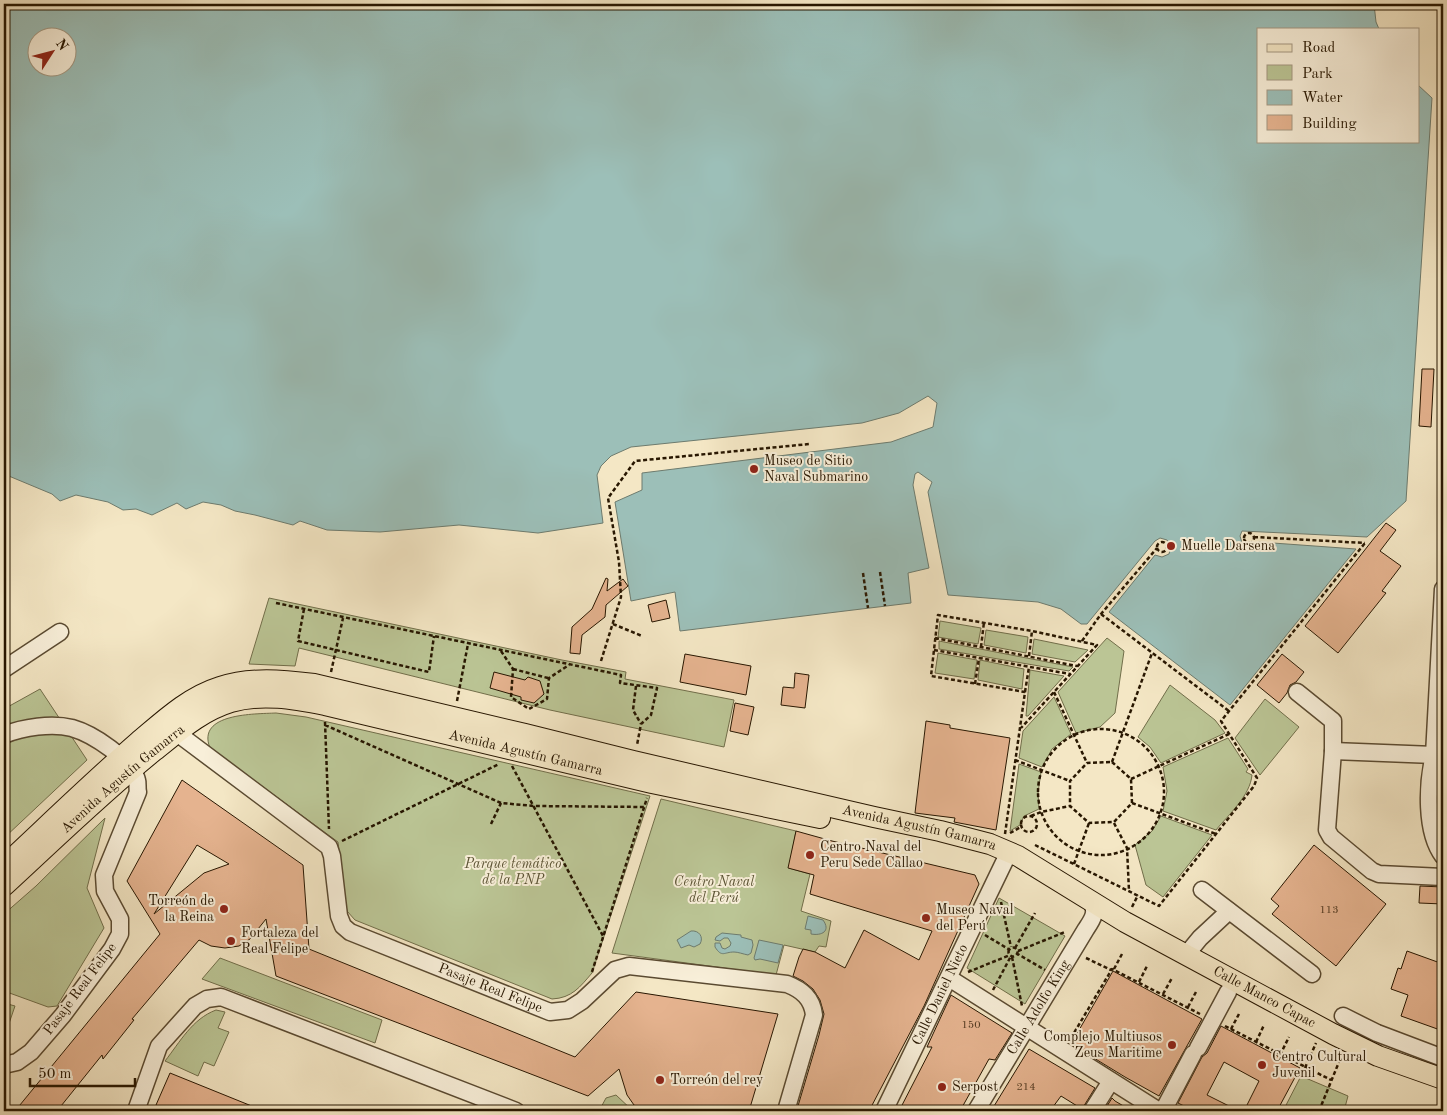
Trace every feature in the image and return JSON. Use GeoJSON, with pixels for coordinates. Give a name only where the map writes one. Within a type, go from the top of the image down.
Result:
{"type":"FeatureCollection","features":[{"type":"Feature","properties":{"kind":"main road","name":"Avenida Agustín Gamarra"},"geometry":{"type":"LineString","coordinates":[[4,886],[178,709],[200,695],[218,687],[262,679],[288,680],[326,706],[454,717],[634,761],[1007,847],[1030,876],[1092,909]]}},
{"type":"Feature","properties":{"kind":"main road","name":"Avenida Agustín Gamarra"},"geometry":{"type":"LineString","coordinates":[[4,866],[126,763],[177,733],[193,720],[210,710],[231,702],[249,698],[268,697],[326,706],[652,782],[975,851],[1007,847]]}},
{"type":"Feature","properties":{"kind":"main road","name":"Calle Manco Capac"},"geometry":{"type":"LineString","coordinates":[[1092,909],[1186,956],[1326,1037],[1343,1053],[1443,1093]]}},
{"type":"Feature","properties":{"kind":"main road","name":"Calle Manco Capac"},"geometry":{"type":"LineString","coordinates":[[1092,909],[1228,992],[1326,1037],[1443,1079]]}},
{"type":"Feature","properties":{"kind":"street"},"geometry":{"type":"LineString","coordinates":[[1443,589],[1440,696],[1434,755],[1430,773],[1430,814],[1433,834],[1438,849],[1443,856]]}},
{"type":"Feature","properties":{"kind":"street"},"geometry":{"type":"LineString","coordinates":[[4,669],[60,632]]}},
{"type":"Feature","properties":{"kind":"street"},"geometry":{"type":"LineString","coordinates":[[1297,692],[1333,721],[1333,751],[1327,830],[1330,837],[1372,871],[1379,874],[1443,877]]}},
{"type":"Feature","properties":{"kind":"street"},"geometry":{"type":"LineString","coordinates":[[4,735],[33,728],[53,726],[72,728],[96,739],[126,763]]}},
{"type":"Feature","properties":{"kind":"street"},"geometry":{"type":"LineString","coordinates":[[177,733],[329,847]]}},
{"type":"Feature","properties":{"kind":"street"},"geometry":{"type":"LineString","coordinates":[[1333,751],[1434,755]]}},
{"type":"Feature","properties":{"kind":"street","name":"Pasaje Real Felipe"},"geometry":{"type":"LineString","coordinates":[[4,1065],[17,1062],[31,1052],[63,1015],[112,949],[120,934],[120,919],[105,891],[104,875],[138,792],[137,780],[126,763]]}},
{"type":"Feature","properties":{"kind":"street","name":"Pasaje Real Felipe"},"geometry":{"type":"LineString","coordinates":[[329,847],[332,856],[339,916],[343,926],[350,932],[550,1012],[568,1010],[582,1002],[615,970],[629,966],[786,984],[798,988],[811,1002],[814,1015],[786,1111]]}},
{"type":"Feature","properties":{"kind":"street","name":"Calle Daniel Nieto"},"geometry":{"type":"LineString","coordinates":[[884,1111],[949,978],[1007,847]]}},
{"type":"Feature","properties":{"kind":"street"},"geometry":{"type":"LineString","coordinates":[[1202,890],[1312,974]]}},
{"type":"Feature","properties":{"kind":"street","name":"Calle Adolfo King"},"geometry":{"type":"LineString","coordinates":[[976,1111],[1027,1027],[1092,909]]}},
{"type":"Feature","properties":{"kind":"street"},"geometry":{"type":"LineString","coordinates":[[1186,956],[1200,938],[1229,911]]}},
{"type":"Feature","properties":{"kind":"street"},"geometry":{"type":"LineString","coordinates":[[949,978],[1159,1111]]}},
{"type":"Feature","properties":{"kind":"street"},"geometry":{"type":"LineString","coordinates":[[1163,1111],[1228,992]]}},
{"type":"Feature","properties":{"kind":"street"},"geometry":{"type":"LineString","coordinates":[[137,1111],[159,1046],[195,1006],[206,999],[221,997],[516,1111]]}},
{"type":"Feature","properties":{"kind":"street"},"geometry":{"type":"LineString","coordinates":[[1326,1037],[1345,1012],[1377,1033],[1443,1058]]}},
{"type":"Feature","properties":{"kind":"street"},"geometry":{"type":"LineString","coordinates":[[1092,1111],[1111,1081]]}},
{"type":"Feature","properties":{"kind":"path"},"geometry":{"type":"LineString","coordinates":[[601,661],[621,597],[619,562],[608,498],[635,461],[809,444]]}},
{"type":"Feature","properties":{"kind":"path"},"geometry":{"type":"LineString","coordinates":[[1034,845],[1159,906],[1254,786],[1257,778],[1221,721],[1365,543],[1254,537],[1251,533],[1245,535],[1244,538],[1249,543],[1252,542],[1254,537]]}},
{"type":"Feature","properties":{"kind":"path"},"geometry":{"type":"LineString","coordinates":[[1082,641],[1101,614],[1157,548]]}},
{"type":"Feature","properties":{"kind":"path"},"geometry":{"type":"LineString","coordinates":[[880,572],[885,606]]}},
{"type":"Feature","properties":{"kind":"path"},"geometry":{"type":"LineString","coordinates":[[863,573],[868,608]]}},
{"type":"Feature","properties":{"kind":"path"},"geometry":{"type":"LineString","coordinates":[[276,603],[621,675],[620,683],[657,688],[651,715],[641,724],[634,761]]}},
{"type":"Feature","properties":{"kind":"path"},"geometry":{"type":"LineString","coordinates":[[304,609],[298,641],[429,672],[434,636]]}},
{"type":"Feature","properties":{"kind":"path"},"geometry":{"type":"LineString","coordinates":[[1021,728],[1097,645],[938,614],[932,676],[1025,692]]}},
{"type":"Feature","properties":{"kind":"path"},"geometry":{"type":"LineString","coordinates":[[1101,614],[1229,711]]}},
{"type":"Feature","properties":{"kind":"path"},"geometry":{"type":"LineString","coordinates":[[343,618],[326,706],[329,847],[500,764]]}},
{"type":"Feature","properties":{"kind":"path"},"geometry":{"type":"LineString","coordinates":[[981,647],[984,622]]}},
{"type":"Feature","properties":{"kind":"path"},"geometry":{"type":"LineString","coordinates":[[613,624],[642,636]]}},
{"type":"Feature","properties":{"kind":"path"},"geometry":{"type":"LineString","coordinates":[[1029,656],[1032,631]]}},
{"type":"Feature","properties":{"kind":"path"},"geometry":{"type":"LineString","coordinates":[[935,638],[1077,666]]}},
{"type":"Feature","properties":{"kind":"path"},"geometry":{"type":"LineString","coordinates":[[454,717],[468,644]]}},
{"type":"Feature","properties":{"kind":"path"},"geometry":{"type":"LineString","coordinates":[[500,650],[513,669],[511,697],[529,709],[547,700],[549,678]]}},
{"type":"Feature","properties":{"kind":"path"},"geometry":{"type":"LineString","coordinates":[[934,650],[1070,674]]}},
{"type":"Feature","properties":{"kind":"path"},"geometry":{"type":"LineString","coordinates":[[1112,762],[1152,653]]}},
{"type":"Feature","properties":{"kind":"path"},"geometry":{"type":"LineString","coordinates":[[975,684],[979,658]]}},
{"type":"Feature","properties":{"kind":"path"},"geometry":{"type":"LineString","coordinates":[[513,669],[549,678],[570,664]]}},
{"type":"Feature","properties":{"kind":"path"},"geometry":{"type":"LineString","coordinates":[[1007,847],[1015,760],[1021,728],[1028,667]]}},
{"type":"Feature","properties":{"kind":"path"},"geometry":{"type":"LineString","coordinates":[[636,685],[633,710],[641,724]]}},
{"type":"Feature","properties":{"kind":"path"},"geometry":{"type":"LineString","coordinates":[[1054,692],[1087,763]]}},
{"type":"Feature","properties":{"kind":"path"},"geometry":{"type":"LineString","coordinates":[[326,706],[459,784],[501,803],[534,806],[645,807]]}},
{"type":"Feature","properties":{"kind":"path"},"geometry":{"type":"LineString","coordinates":[[1099,730],[1123,733],[1143,744],[1160,766],[1165,786],[1161,814],[1151,830],[1127,848],[1101,855],[1092,855],[1078,851],[1064,844],[1052,832],[1041,812],[1039,792],[1042,770],[1056,748],[1068,738],[1099,730]]}},
{"type":"Feature","properties":{"kind":"path"},"geometry":{"type":"LineString","coordinates":[[1131,779],[1229,734]]}},
{"type":"Feature","properties":{"kind":"path"},"geometry":{"type":"LineString","coordinates":[[508,760],[603,936]]}},
{"type":"Feature","properties":{"kind":"path"},"geometry":{"type":"LineString","coordinates":[[1015,760],[1070,781]]}},
{"type":"Feature","properties":{"kind":"path"},"geometry":{"type":"LineString","coordinates":[[1112,762],[1131,779],[1132,803],[1114,822],[1089,823],[1070,806],[1070,781],[1087,763],[1112,762]]}},
{"type":"Feature","properties":{"kind":"path"},"geometry":{"type":"LineString","coordinates":[[591,973],[652,782]]}},
{"type":"Feature","properties":{"kind":"path"},"geometry":{"type":"LineString","coordinates":[[491,824],[501,803]]}},
{"type":"Feature","properties":{"kind":"path"},"geometry":{"type":"LineString","coordinates":[[1132,803],[1216,834]]}},
{"type":"Feature","properties":{"kind":"path"},"geometry":{"type":"LineString","coordinates":[[1007,847],[1022,827],[1023,819],[1041,812],[1070,806]]}},
{"type":"Feature","properties":{"kind":"path"},"geometry":{"type":"LineString","coordinates":[[1022,827],[1028,832],[1036,829],[1037,821],[1030,816]]}},
{"type":"Feature","properties":{"kind":"path"},"geometry":{"type":"LineString","coordinates":[[1114,822],[1127,848],[1129,891]]}},
{"type":"Feature","properties":{"kind":"path"},"geometry":{"type":"LineString","coordinates":[[1074,864],[1089,823]]}},
{"type":"Feature","properties":{"kind":"path"},"geometry":{"type":"LineString","coordinates":[[1001,901],[1012,948]]}},
{"type":"Feature","properties":{"kind":"path"},"geometry":{"type":"LineString","coordinates":[[1022,1006],[1011,956],[1008,954],[1035,914]]}},
{"type":"Feature","properties":{"kind":"path"},"geometry":{"type":"LineString","coordinates":[[980,932],[1012,948],[1047,971]]}},
{"type":"Feature","properties":{"kind":"path"},"geometry":{"type":"LineString","coordinates":[[968,972],[1011,956],[1014,958],[1017,952],[1065,932]]}},
{"type":"Feature","properties":{"kind":"path"},"geometry":{"type":"LineString","coordinates":[[1064,1051],[1122,954]]}},
{"type":"Feature","properties":{"kind":"path"},"geometry":{"type":"LineString","coordinates":[[988,1002],[1011,956]]}},
{"type":"Feature","properties":{"kind":"path"},"geometry":{"type":"LineString","coordinates":[[1086,958],[1113,969]]}},
{"type":"Feature","properties":{"kind":"path"},"geometry":{"type":"LineString","coordinates":[[1138,982],[1147,966]]}},
{"type":"Feature","properties":{"kind":"path"},"geometry":{"type":"LineString","coordinates":[[1163,994],[1172,978]]}},
{"type":"Feature","properties":{"kind":"path"},"geometry":{"type":"LineString","coordinates":[[1188,1007],[1196,990]]}},
{"type":"Feature","properties":{"kind":"path"},"geometry":{"type":"LineString","coordinates":[[1231,1029],[1240,1012]]}},
{"type":"Feature","properties":{"kind":"path"},"geometry":{"type":"LineString","coordinates":[[1256,1042],[1264,1025]]}},
{"type":"Feature","properties":{"kind":"path"},"geometry":{"type":"LineString","coordinates":[[1305,1068],[1326,1037]]}},
{"type":"Feature","properties":{"kind":"path"},"geometry":{"type":"LineString","coordinates":[[1280,1055],[1289,1038]]}},
{"type":"Feature","properties":{"kind":"path"},"geometry":{"type":"LineString","coordinates":[[1319,1111],[1343,1053]]}},
{"type":"Feature","properties":{"kind":"green space"},"geometry":{"type":"Polygon","coordinates":[[[269,598],[626,672],[625,679],[734,700],[724,747],[550,710],[299,648],[295,666],[249,664],[269,598]]]}},
{"type":"Feature","properties":{"kind":"green space"},"geometry":{"type":"Polygon","coordinates":[[[940,621],[981,628],[978,644],[938,637],[940,621]]]}},
{"type":"Feature","properties":{"kind":"green space"},"geometry":{"type":"Polygon","coordinates":[[[986,630],[1028,637],[1026,653],[984,645],[986,630]]]}},
{"type":"Feature","properties":{"kind":"green space"},"geometry":{"type":"Polygon","coordinates":[[[1107,638],[1124,651],[1115,713],[1100,727],[1076,733],[1058,692],[1107,638]]]}},
{"type":"Feature","properties":{"kind":"green space"},"geometry":{"type":"Polygon","coordinates":[[[1034,639],[1088,650],[1075,662],[1032,654],[1034,639]]]}},
{"type":"Feature","properties":{"kind":"green space"},"geometry":{"type":"Polygon","coordinates":[[[939,641],[1073,667],[1069,671],[939,649],[939,641]]]}},
{"type":"Feature","properties":{"kind":"green space"},"geometry":{"type":"Polygon","coordinates":[[[938,653],[977,660],[974,679],[935,673],[938,653]]]}},
{"type":"Feature","properties":{"kind":"green space"},"geometry":{"type":"Polygon","coordinates":[[[980,660],[1024,669],[1022,689],[978,680],[980,660]]]}},
{"type":"Feature","properties":{"kind":"green space"},"geometry":{"type":"Polygon","coordinates":[[[1030,670],[1064,676],[1026,716],[1030,670]]]}},
{"type":"Feature","properties":{"kind":"green space"},"geometry":{"type":"Polygon","coordinates":[[[1170,685],[1215,720],[1225,733],[1161,763],[1150,747],[1138,737],[1170,685]]]}},
{"type":"Feature","properties":{"kind":"green space"},"geometry":{"type":"Polygon","coordinates":[[[40,689],[87,760],[4,838],[4,709],[40,689]]]}},
{"type":"Feature","properties":{"kind":"green space"},"geometry":{"type":"Polygon","coordinates":[[[1054,697],[1071,734],[1052,749],[1042,767],[1019,758],[1023,731],[1054,697]]]}},
{"type":"Feature","properties":{"kind":"green space"},"geometry":{"type":"Polygon","coordinates":[[[1265,699],[1299,727],[1260,775],[1235,738],[1265,699]]]}},
{"type":"Feature","properties":{"kind":"green space","name":"Parque temático de la PNP"},"geometry":{"type":"Polygon","coordinates":[[[276,713],[306,717],[650,796],[592,973],[570,994],[552,999],[355,920],[347,911],[338,842],[210,748],[208,736],[211,728],[219,722],[242,715],[276,713]]]}},
{"type":"Feature","properties":{"kind":"green space"},"geometry":{"type":"Polygon","coordinates":[[[1228,738],[1248,769],[1246,772],[1252,775],[1247,790],[1233,811],[1216,830],[1163,811],[1167,791],[1163,767],[1228,738]]]}},
{"type":"Feature","properties":{"kind":"green space"},"geometry":{"type":"Polygon","coordinates":[[[1019,764],[1041,772],[1038,793],[1039,809],[1024,816],[1020,825],[1010,831],[1019,764]]]}},
{"type":"Feature","properties":{"kind":"green space","name":"Centro Naval del Perú"},"geometry":{"type":"Polygon","coordinates":[[[661,799],[796,831],[789,868],[810,874],[801,911],[831,921],[826,947],[819,946],[815,952],[784,945],[776,975],[612,953],[661,799]]]}},
{"type":"Feature","properties":{"kind":"green space"},"geometry":{"type":"Polygon","coordinates":[[[1161,816],[1212,835],[1163,897],[1146,885],[1135,845],[1152,831],[1161,816]]]}},
{"type":"Feature","properties":{"kind":"green space"},"geometry":{"type":"Polygon","coordinates":[[[105,818],[87,888],[104,928],[57,1006],[48,1007],[4,991],[4,914],[36,886],[105,818]]]}},
{"type":"Feature","properties":{"kind":"green space"},"geometry":{"type":"Polygon","coordinates":[[[999,898],[1065,936],[1025,1004],[967,968],[999,898]]]}},
{"type":"Feature","properties":{"kind":"green space"},"geometry":{"type":"Polygon","coordinates":[[[220,958],[382,1020],[375,1043],[202,979],[220,958]]]}},
{"type":"Feature","properties":{"kind":"green space"},"geometry":{"type":"Polygon","coordinates":[[[4,1003],[15,1006],[4,1038],[4,1003]]]}},
{"type":"Feature","properties":{"kind":"green space"},"geometry":{"type":"Polygon","coordinates":[[[216,1010],[225,1012],[218,1028],[229,1032],[214,1066],[204,1062],[198,1076],[165,1061],[193,1025],[216,1010]]]}},
{"type":"Feature","properties":{"kind":"green space"},"geometry":{"type":"Polygon","coordinates":[[[1301,1076],[1348,1096],[1344,1111],[1283,1111],[1301,1076]]]}},
{"type":"Feature","properties":{"kind":"green space"},"geometry":{"type":"Polygon","coordinates":[[[616,1095],[633,1111],[599,1111],[606,1098],[616,1095]]]}},
{"type":"Feature","properties":{"kind":"water"},"geometry":{"type":"Polygon","coordinates":[[[4,4],[1374,4],[1379,28],[1257,28],[1257,142],[1420,142],[1420,87],[1432,98],[1406,501],[1367,537],[1242,531],[1240,536],[1242,543],[1249,547],[1259,542],[1356,549],[1230,705],[1109,612],[1155,555],[1162,557],[1169,554],[1171,546],[1167,540],[1160,538],[1155,541],[1087,624],[1081,624],[1061,609],[1038,602],[948,595],[928,492],[932,482],[918,472],[915,474],[913,485],[929,568],[908,573],[911,603],[680,631],[675,592],[631,601],[615,502],[642,490],[642,473],[891,442],[933,427],[937,403],[928,396],[899,413],[862,423],[631,447],[611,456],[601,466],[597,475],[603,523],[538,533],[459,525],[380,532],[327,530],[300,521],[293,525],[235,511],[221,505],[203,502],[186,509],[177,503],[152,515],[136,509],[123,510],[108,502],[76,495],[60,501],[52,494],[4,474],[4,4]]]}},
{"type":"Feature","properties":{"kind":"water"},"geometry":{"type":"Polygon","coordinates":[[[808,916],[823,920],[826,930],[819,934],[811,934],[811,930],[805,929],[808,916]]]}},
{"type":"Feature","properties":{"kind":"water"},"geometry":{"type":"Polygon","coordinates":[[[691,931],[700,934],[700,944],[694,947],[689,945],[681,948],[677,940],[691,931]]]}},
{"type":"Feature","properties":{"kind":"water"},"geometry":{"type":"Polygon","coordinates":[[[722,933],[741,935],[741,937],[752,940],[751,953],[748,955],[736,952],[723,954],[720,952],[715,947],[715,943],[720,943],[722,948],[725,949],[731,943],[728,938],[720,941],[715,940],[722,933]]]}},
{"type":"Feature","properties":{"kind":"water"},"geometry":{"type":"Polygon","coordinates":[[[759,940],[783,945],[778,963],[760,959],[755,960],[759,940]]]}},
{"type":"Feature","properties":{"kind":"building"},"geometry":{"type":"Polygon","coordinates":[[[1422,369],[1434,369],[1431,427],[1419,426],[1422,369]]]}},
{"type":"Feature","properties":{"kind":"building"},"geometry":{"type":"Polygon","coordinates":[[[1386,523],[1396,530],[1380,551],[1401,566],[1382,591],[1386,593],[1338,653],[1305,626],[1386,523]]]}},
{"type":"Feature","properties":{"kind":"building"},"geometry":{"type":"Polygon","coordinates":[[[606,578],[608,579],[607,591],[623,579],[628,586],[606,605],[605,617],[582,635],[580,654],[570,653],[572,627],[592,609],[606,578]]]}},
{"type":"Feature","properties":{"kind":"building"},"geometry":{"type":"Polygon","coordinates":[[[666,600],[670,618],[652,622],[648,605],[666,600]]]}},
{"type":"Feature","properties":{"kind":"building"},"geometry":{"type":"Polygon","coordinates":[[[685,654],[751,666],[746,695],[680,682],[685,654]]]}},
{"type":"Feature","properties":{"kind":"building"},"geometry":{"type":"Polygon","coordinates":[[[1282,654],[1304,672],[1296,682],[1290,685],[1287,693],[1279,703],[1257,685],[1282,654]]]}},
{"type":"Feature","properties":{"kind":"building"},"geometry":{"type":"Polygon","coordinates":[[[494,672],[525,680],[528,677],[540,681],[544,694],[534,703],[490,688],[494,672]]]}},
{"type":"Feature","properties":{"kind":"building"},"geometry":{"type":"Polygon","coordinates":[[[795,673],[809,675],[805,708],[781,705],[783,687],[794,688],[795,673]]]}},
{"type":"Feature","properties":{"kind":"building"},"geometry":{"type":"Polygon","coordinates":[[[735,703],[754,707],[748,735],[730,731],[735,703]]]}},
{"type":"Feature","properties":{"kind":"building"},"geometry":{"type":"Polygon","coordinates":[[[926,721],[950,725],[950,728],[1010,738],[996,830],[954,822],[955,818],[915,813],[926,721]]]}},
{"type":"Feature","properties":{"kind":"building"},"geometry":{"type":"Polygon","coordinates":[[[182,780],[303,865],[309,949],[575,1057],[636,992],[778,1014],[749,1111],[642,1111],[634,1105],[627,1095],[619,1069],[588,1096],[276,976],[266,919],[250,939],[239,946],[225,948],[211,946],[199,940],[132,1019],[134,1020],[103,1059],[102,1055],[57,1111],[15,1111],[160,934],[127,881],[182,780]],[[197,845],[154,914],[204,873],[229,864],[197,845]]]}},
{"type":"Feature","properties":{"kind":"building"},"geometry":{"type":"Polygon","coordinates":[[[796,831],[975,875],[979,884],[924,1006],[869,1111],[811,1111],[798,1106],[824,1014],[820,1000],[813,989],[793,976],[799,957],[803,949],[815,952],[845,968],[864,930],[919,960],[932,931],[810,894],[814,875],[788,868],[796,831]]]}},
{"type":"Feature","properties":{"kind":"building"},"geometry":{"type":"Polygon","coordinates":[[[1314,845],[1386,904],[1336,966],[1272,914],[1279,906],[1271,899],[1314,845]]]}},
{"type":"Feature","properties":{"kind":"building"},"geometry":{"type":"Polygon","coordinates":[[[1420,886],[1443,887],[1443,904],[1419,903],[1420,886]]]}},
{"type":"Feature","properties":{"kind":"building"},"geometry":{"type":"Polygon","coordinates":[[[1407,951],[1443,964],[1443,996],[1440,1005],[1443,1007],[1443,1031],[1401,1016],[1408,995],[1391,989],[1398,968],[1401,969],[1407,951]]]}},
{"type":"Feature","properties":{"kind":"building"},"geometry":{"type":"Polygon","coordinates":[[[1113,971],[1202,1019],[1159,1096],[1071,1044],[1113,971]]]}},
{"type":"Feature","properties":{"kind":"building"},"geometry":{"type":"Polygon","coordinates":[[[951,995],[1012,1033],[995,1060],[989,1059],[960,1111],[899,1111],[932,1047],[927,1047],[951,995]]]}},
{"type":"Feature","properties":{"kind":"building","name":"Centro Cultural Juvenil"},"geometry":{"type":"Polygon","coordinates":[[[1221,1026],[1300,1068],[1277,1111],[1244,1111],[1259,1081],[1224,1062],[1207,1095],[1239,1111],[1194,1111],[1178,1103],[1221,1026]]]}},
{"type":"Feature","properties":{"kind":"building"},"geometry":{"type":"Polygon","coordinates":[[[1029,1049],[1095,1088],[1082,1109],[1061,1096],[1050,1111],[991,1111],[1029,1049]]]}},
{"type":"Feature","properties":{"kind":"building"},"geometry":{"type":"Polygon","coordinates":[[[170,1073],[264,1111],[171,1111],[156,1105],[170,1073]]]}},
{"type":"Feature","properties":{"kind":"building"},"geometry":{"type":"Polygon","coordinates":[[[1112,1098],[1115,1101],[1132,1111],[1104,1111],[1112,1098]]]}},
{"type":"Feature","properties":{"kind":"place","name":"Museo de Sitio Naval Submarino"},"geometry":{"type":"Point","coordinates":[754,469]}},
{"type":"Feature","properties":{"kind":"place","name":"Muelle Darsena"},"geometry":{"type":"Point","coordinates":[1171,546]}},
{"type":"Feature","properties":{"kind":"place","name":"Centro Naval del Peru Sede Callao"},"geometry":{"type":"Point","coordinates":[810,855]}},
{"type":"Feature","properties":{"kind":"place","name":"Torreón de la Reina"},"geometry":{"type":"Point","coordinates":[224,909]}},
{"type":"Feature","properties":{"kind":"place","name":"Museo Naval del Perú"},"geometry":{"type":"Point","coordinates":[926,918]}},
{"type":"Feature","properties":{"kind":"place","name":"Fortaleza del Real Felipe"},"geometry":{"type":"Point","coordinates":[231,941]}},
{"type":"Feature","properties":{"kind":"place","name":"Complejo Multiusos Zeus Maritime"},"geometry":{"type":"Point","coordinates":[1172,1045]}},
{"type":"Feature","properties":{"kind":"place","name":"Centro Cultural Juvenil"},"geometry":{"type":"Point","coordinates":[1262,1065]}},
{"type":"Feature","properties":{"kind":"place","name":"Torreón del rey"},"geometry":{"type":"Point","coordinates":[660,1080]}},
{"type":"Feature","properties":{"kind":"place","name":"Serpost"},"geometry":{"type":"Point","coordinates":[942,1087]}}]}
